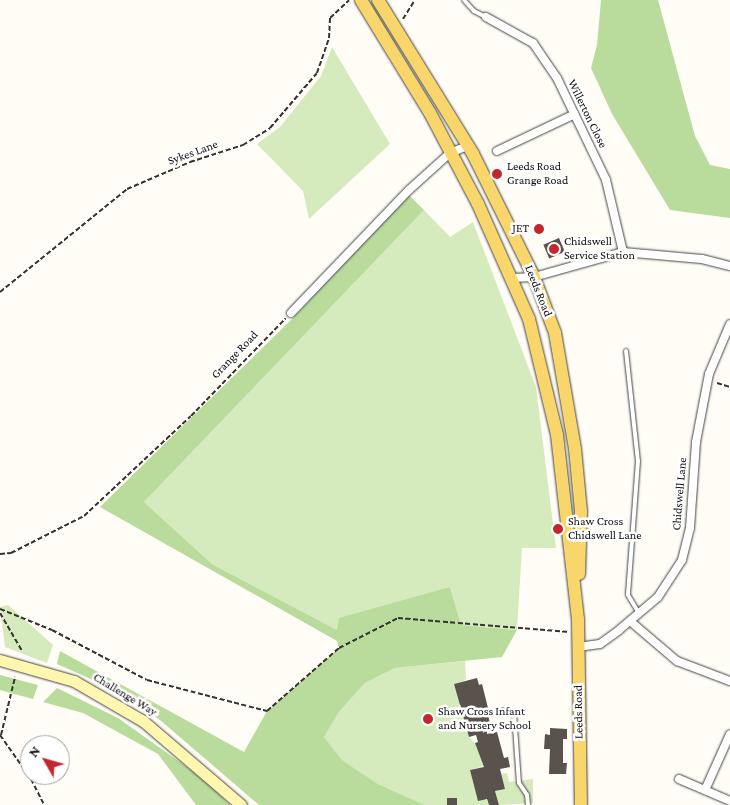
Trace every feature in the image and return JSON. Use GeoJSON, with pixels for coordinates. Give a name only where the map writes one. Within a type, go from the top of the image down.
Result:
{"type":"FeatureCollection","features":[{"type":"Feature","properties":{"kind":"main road","name":"Leeds Road"},"geometry":{"type":"LineString","coordinates":[[361,0],[450,153],[513,278],[529,319],[557,435],[578,619],[581,805]]}},
{"type":"Feature","properties":{"kind":"main road","name":"Leeds Road"},"geometry":{"type":"LineString","coordinates":[[378,0],[467,146],[534,277],[555,333],[575,449],[581,511],[578,619]]}},
{"type":"Feature","properties":{"kind":"main road","name":"Challenge Way"},"geometry":{"type":"LineString","coordinates":[[0,660],[74,681],[143,721],[241,805]]}},
{"type":"Feature","properties":{"kind":"street","name":"Willerton Close"},"geometry":{"type":"LineString","coordinates":[[486,17],[533,43],[557,78],[606,180],[623,252]]}},
{"type":"Feature","properties":{"kind":"street"},"geometry":{"type":"LineString","coordinates":[[496,151],[575,114]]}},
{"type":"Feature","properties":{"kind":"street"},"geometry":{"type":"LineString","coordinates":[[291,313],[409,190],[450,153],[467,146]]}},
{"type":"Feature","properties":{"kind":"street"},"geometry":{"type":"LineString","coordinates":[[513,278],[534,277],[623,252],[702,259],[730,266]]}},
{"type":"Feature","properties":{"kind":"street","name":"Chidswell Lane"},"geometry":{"type":"LineString","coordinates":[[578,647],[600,644],[630,621],[658,597],[682,560],[690,528],[696,442],[707,381],[730,324]]}},
{"type":"Feature","properties":{"kind":"street"},"geometry":{"type":"LineString","coordinates":[[630,621],[677,661],[730,681]]}},
{"type":"Feature","properties":{"kind":"street"},"geometry":{"type":"LineString","coordinates":[[706,790],[730,734]]}},
{"type":"Feature","properties":{"kind":"street"},"geometry":{"type":"LineString","coordinates":[[679,778],[730,801]]}},
{"type":"Feature","properties":{"kind":"lane"},"geometry":{"type":"LineString","coordinates":[[464,0],[474,11],[486,17]]}},
{"type":"Feature","properties":{"kind":"lane"},"geometry":{"type":"LineString","coordinates":[[626,351],[638,461],[628,595],[639,613]]}},
{"type":"Feature","properties":{"kind":"lane"},"geometry":{"type":"LineString","coordinates":[[514,712],[519,784],[527,795],[528,805]]}},
{"type":"Feature","properties":{"kind":"path","name":"Sykes Lane"},"geometry":{"type":"LineString","coordinates":[[0,292],[127,188],[243,145],[270,128],[317,73],[329,38],[330,18],[341,4],[349,0]]}},
{"type":"Feature","properties":{"kind":"path"},"geometry":{"type":"LineString","coordinates":[[397,30],[415,0]]}},
{"type":"Feature","properties":{"kind":"path","name":"Grange Road"},"geometry":{"type":"LineString","coordinates":[[0,554],[10,553],[84,516],[191,416],[291,313]]}},
{"type":"Feature","properties":{"kind":"path"},"geometry":{"type":"LineString","coordinates":[[707,381],[730,387]]}},
{"type":"Feature","properties":{"kind":"path"},"geometry":{"type":"LineString","coordinates":[[0,609],[52,630],[146,680],[267,711],[339,648],[398,618],[500,629],[579,633]]}},
{"type":"Feature","properties":{"kind":"path"},"geometry":{"type":"LineString","coordinates":[[0,613],[22,651]]}},
{"type":"Feature","properties":{"kind":"path"},"geometry":{"type":"LineString","coordinates":[[15,677],[0,736],[31,779],[44,805]]}},
{"type":"Feature","properties":{"kind":"green space"},"geometry":{"type":"Polygon","coordinates":[[[601,0],[658,0],[695,136],[710,165],[730,169],[730,218],[670,210],[612,114],[591,68],[597,45],[601,0]]]}},
{"type":"Feature","properties":{"kind":"green space"},"geometry":{"type":"Polygon","coordinates":[[[332,47],[390,144],[309,219],[303,191],[257,144],[280,127],[321,76],[332,47]]]}},
{"type":"Feature","properties":{"kind":"green space"},"geometry":{"type":"Polygon","coordinates":[[[409,195],[424,210],[144,502],[212,564],[337,630],[339,618],[450,587],[461,625],[517,630],[502,657],[395,668],[365,683],[339,712],[324,737],[342,760],[378,784],[425,805],[259,805],[160,720],[120,692],[57,664],[60,651],[244,752],[267,711],[339,648],[337,641],[100,507],[293,318],[409,195]]]}},
{"type":"Feature","properties":{"kind":"green space"},"geometry":{"type":"Polygon","coordinates":[[[424,210],[450,237],[473,222],[536,387],[556,548],[522,548],[517,630],[461,625],[450,587],[337,630],[212,564],[144,502],[424,210]]]}},
{"type":"Feature","properties":{"kind":"green space"},"geometry":{"type":"Polygon","coordinates":[[[8,605],[53,645],[47,663],[5,647],[0,607],[8,605]]]}},
{"type":"Feature","properties":{"kind":"green space"},"geometry":{"type":"Polygon","coordinates":[[[465,661],[466,680],[454,684],[469,737],[475,743],[484,766],[470,770],[489,805],[425,805],[378,784],[342,760],[324,737],[339,712],[365,683],[395,668],[465,661]]]}},
{"type":"Feature","properties":{"kind":"green space"},"geometry":{"type":"Polygon","coordinates":[[[0,675],[38,685],[33,699],[0,690],[0,675]]]}},
{"type":"Feature","properties":{"kind":"green space"},"geometry":{"type":"Polygon","coordinates":[[[57,688],[118,718],[205,780],[230,805],[196,805],[158,754],[83,713],[43,702],[57,688]]]}},
{"type":"Feature","properties":{"kind":"green space"},"geometry":{"type":"Polygon","coordinates":[[[507,773],[509,782],[533,779],[533,803],[499,805],[495,791],[505,789],[501,774],[507,773]]]}},
{"type":"Feature","properties":{"kind":"building","name":"Chidswell Service Station"},"geometry":{"type":"Polygon","coordinates":[[[559,238],[565,252],[549,258],[543,245],[559,238]]]}},
{"type":"Feature","properties":{"kind":"building"},"geometry":{"type":"Polygon","coordinates":[[[477,678],[479,685],[482,684],[489,712],[487,712],[492,730],[487,731],[487,734],[497,732],[504,758],[508,757],[510,767],[500,769],[505,789],[495,791],[499,805],[489,805],[487,799],[478,801],[470,770],[484,767],[475,743],[478,742],[476,735],[469,737],[454,684],[477,678]]]}},
{"type":"Feature","properties":{"kind":"building"},"geometry":{"type":"Polygon","coordinates":[[[499,707],[506,707],[506,717],[499,717],[499,707]]]}},
{"type":"Feature","properties":{"kind":"building"},"geometry":{"type":"Polygon","coordinates":[[[550,728],[567,729],[567,739],[563,739],[563,763],[567,763],[566,774],[549,774],[550,749],[544,749],[545,734],[550,735],[550,728]]]}},
{"type":"Feature","properties":{"kind":"building"},"geometry":{"type":"Polygon","coordinates":[[[447,798],[457,798],[457,805],[447,805],[447,798]]]}},
{"type":"Feature","properties":{"kind":"place","name":"Leeds Road Grange Road"},"geometry":{"type":"Point","coordinates":[497,174]}},
{"type":"Feature","properties":{"kind":"place","name":"JET"},"geometry":{"type":"Point","coordinates":[539,229]}},
{"type":"Feature","properties":{"kind":"place","name":"Chidswell Service Station"},"geometry":{"type":"Point","coordinates":[554,249]}},
{"type":"Feature","properties":{"kind":"place","name":"Shaw Cross Chidswell Lane"},"geometry":{"type":"Point","coordinates":[558,529]}},
{"type":"Feature","properties":{"kind":"place","name":"Shaw Cross Infant and Nursery School"},"geometry":{"type":"Point","coordinates":[428,719]}}]}
